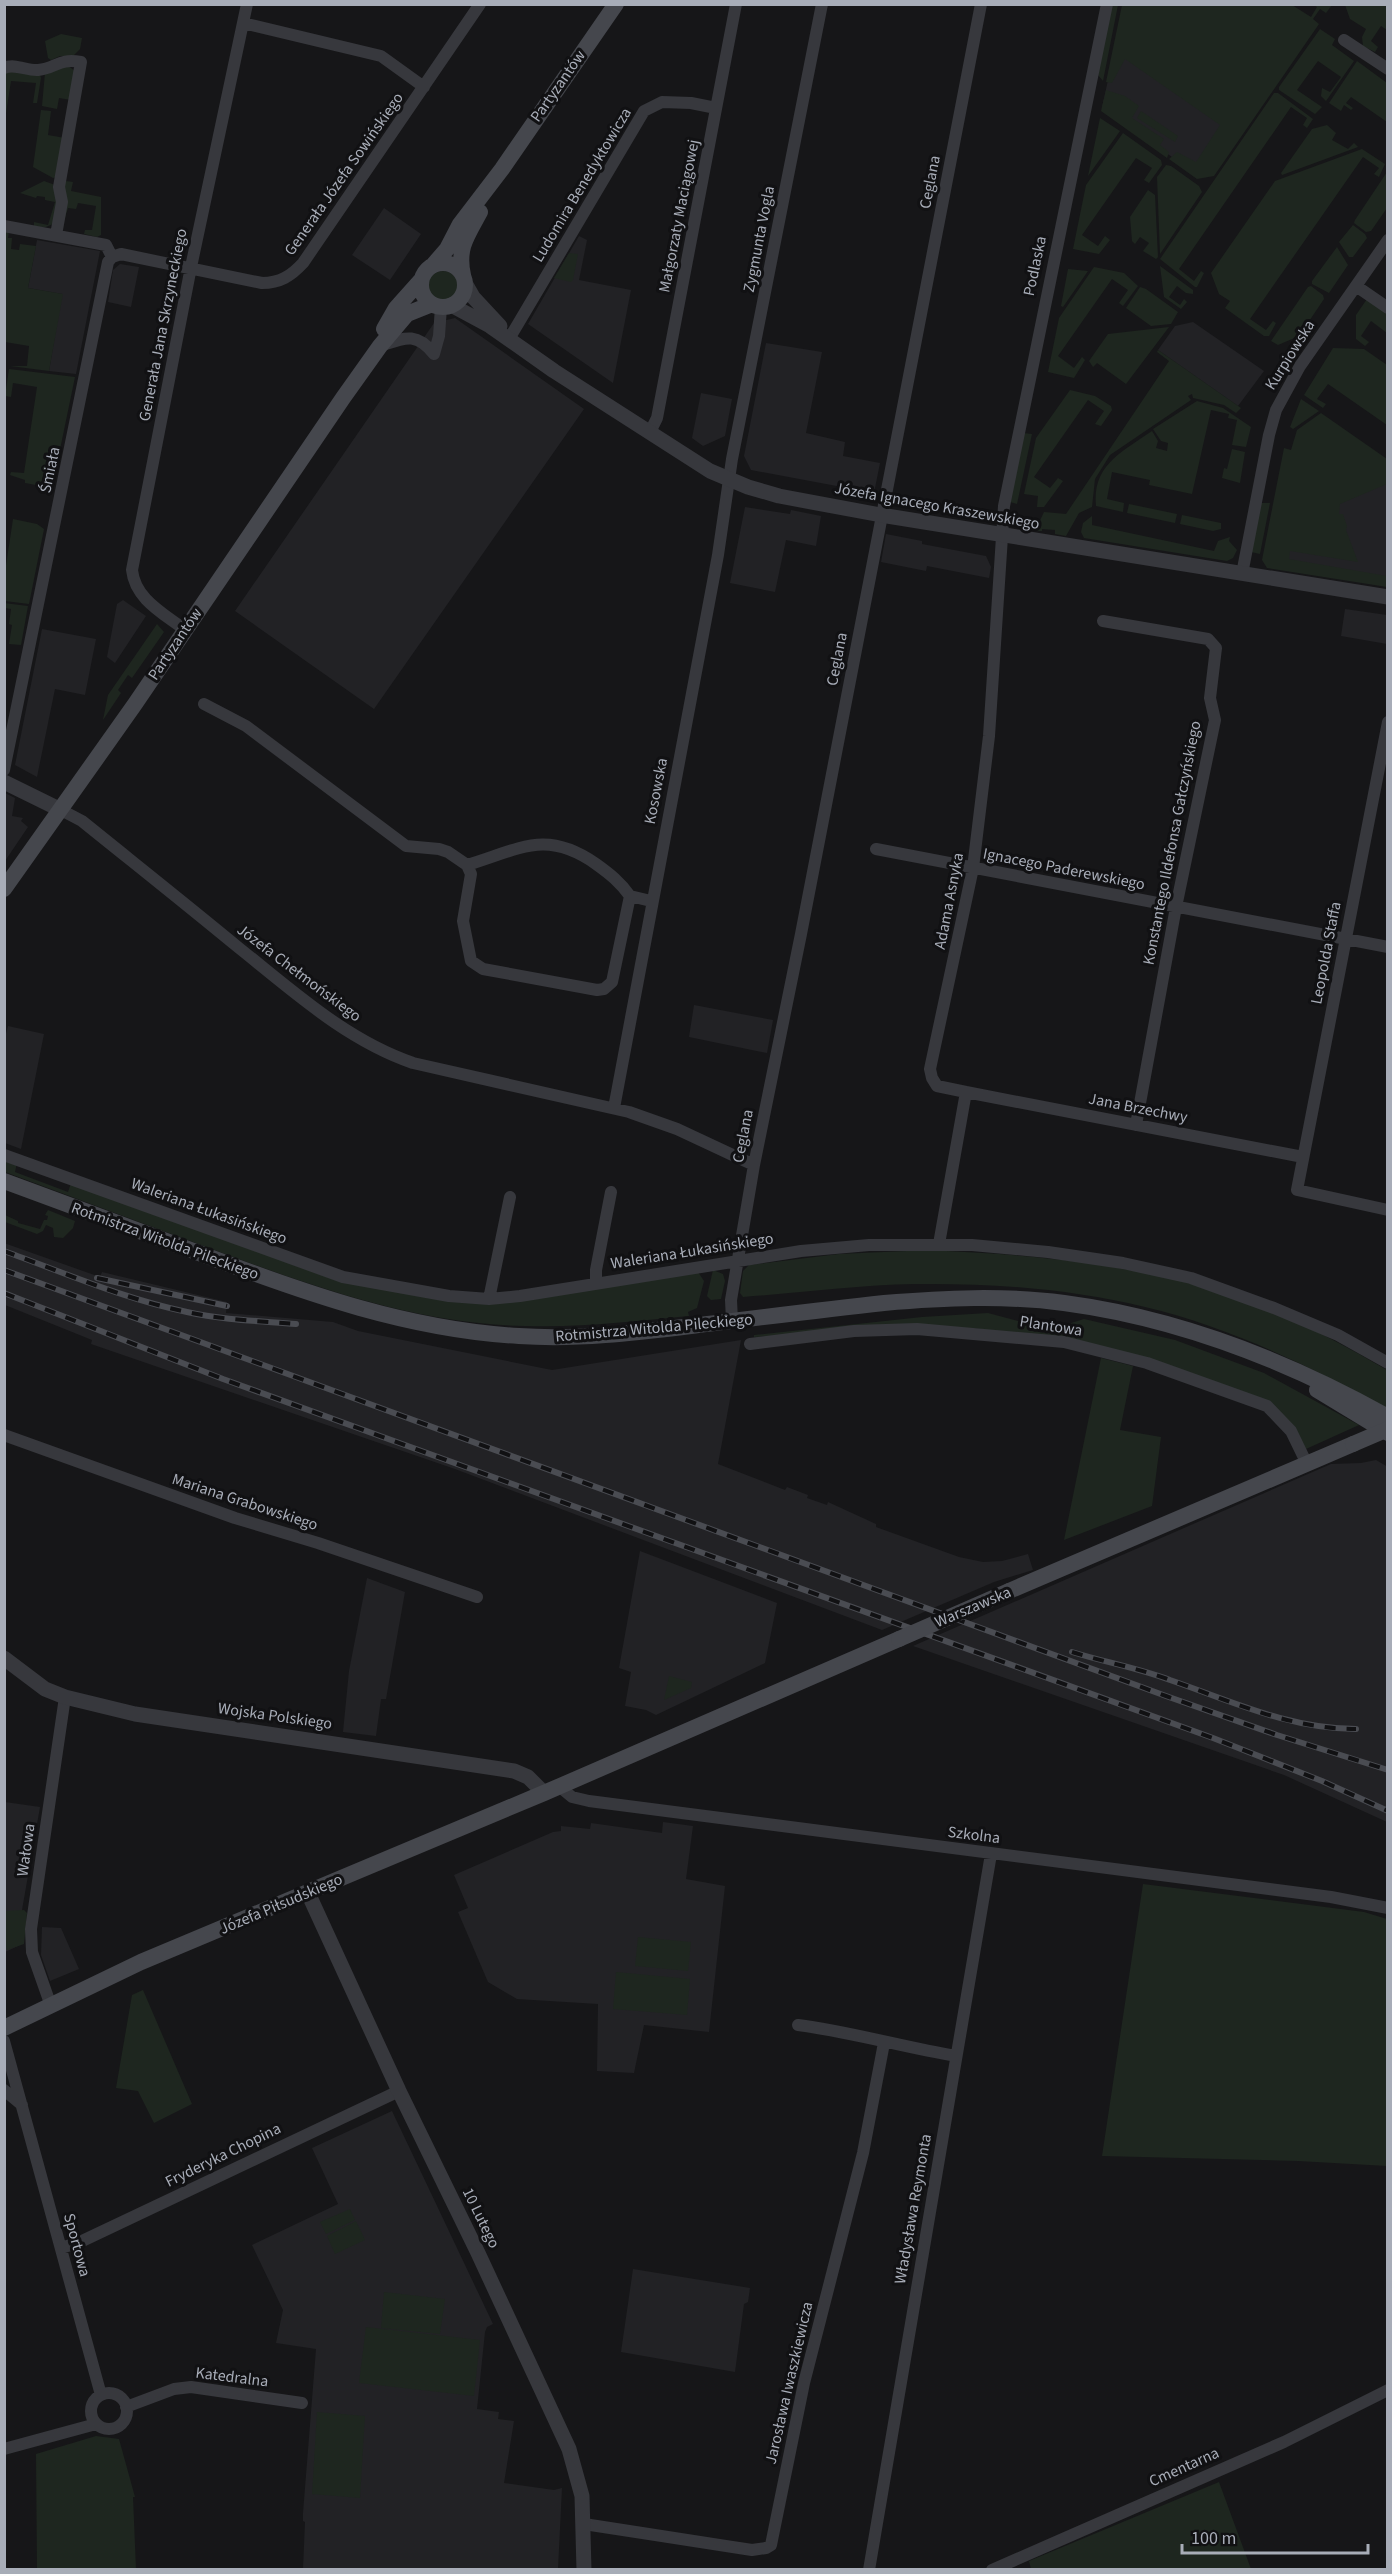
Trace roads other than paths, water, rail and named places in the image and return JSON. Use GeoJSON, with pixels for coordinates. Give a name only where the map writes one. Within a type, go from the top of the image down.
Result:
{"type":"FeatureCollection","features":[{"type":"Feature","properties":{"kind":"main road","name":"Partyzantów"},"geometry":{"type":"LineString","coordinates":[[434,264],[447,249],[460,225],[502,169],[616,4]]}},
{"type":"Feature","properties":{"kind":"main road","name":"Partyzantów"},"geometry":{"type":"LineString","coordinates":[[464,279],[460,259],[462,246],[502,169]]}},
{"type":"Feature","properties":{"kind":"main road"},"geometry":{"type":"LineString","coordinates":[[440,262],[454,265],[464,279],[462,296],[441,305],[422,294],[421,280],[426,270],[434,264],[440,262]]}},
{"type":"Feature","properties":{"kind":"main road","name":"Partyzantów"},"geometry":{"type":"LineString","coordinates":[[343,398],[396,308],[421,280]]}},
{"type":"Feature","properties":{"kind":"main road","name":"Partyzantów"},"geometry":{"type":"LineString","coordinates":[[4,889],[61,810],[380,346],[407,314],[441,305]]}},
{"type":"Feature","properties":{"kind":"main road","name":"Rotmistrza Witolda Pileckiego"},"geometry":{"type":"LineString","coordinates":[[4,1181],[297,1290],[398,1318],[486,1334],[553,1338],[634,1333],[924,1300],[1032,1300],[1094,1308],[1173,1326],[1224,1342],[1324,1383],[1388,1417]]}},
{"type":"Feature","properties":{"kind":"main road","name":"Rotmistrza Witolda Pileckiego"},"geometry":{"type":"LineString","coordinates":[[1281,1366],[1355,1414],[1388,1431]]}},
{"type":"Feature","properties":{"kind":"main road","name":"Warszawska"},"geometry":{"type":"LineString","coordinates":[[552,1790],[1009,1591],[1388,1431]]}},
{"type":"Feature","properties":{"kind":"main road","name":"Józefa Piłsudskiego"},"geometry":{"type":"LineString","coordinates":[[4,2028],[141,1962],[552,1790]]}},
{"type":"Feature","properties":{"kind":"street","name":"Generała Jana Skrzyneckiego"},"geometry":{"type":"LineString","coordinates":[[185,630],[140,594],[133,583],[132,570],[191,267],[246,4]]}},
{"type":"Feature","properties":{"kind":"street","name":"Generała Józefa Sowińskiego"},"geometry":{"type":"LineString","coordinates":[[191,267],[275,283],[296,271],[480,4]]}},
{"type":"Feature","properties":{"kind":"street","name":"Małgorzaty Maciągowej"},"geometry":{"type":"LineString","coordinates":[[650,432],[657,418],[736,4]]}},
{"type":"Feature","properties":{"kind":"street","name":"Zygmunta Vogla"},"geometry":{"type":"LineString","coordinates":[[730,480],[822,4]]}},
{"type":"Feature","properties":{"kind":"street","name":"Ceglana"},"geometry":{"type":"LineString","coordinates":[[732,1321],[731,1300],[754,1165],[801,934],[981,4]]}},
{"type":"Feature","properties":{"kind":"street","name":"Podlaska"},"geometry":{"type":"LineString","coordinates":[[1001,535],[1004,506],[1027,388],[1107,4]]}},
{"type":"Feature","properties":{"kind":"street"},"geometry":{"type":"LineString","coordinates":[[243,23],[381,56],[423,87]]}},
{"type":"Feature","properties":{"kind":"street"},"geometry":{"type":"LineString","coordinates":[[1344,40],[1388,69]]}},
{"type":"Feature","properties":{"kind":"street"},"geometry":{"type":"LineString","coordinates":[[4,68],[9,66],[37,71],[64,61],[81,62],[59,187],[63,202],[56,235]]}},
{"type":"Feature","properties":{"kind":"street","name":"Ludomira Benedyktowicza"},"geometry":{"type":"LineString","coordinates":[[512,341],[644,111],[662,102],[691,103],[717,108]]}},
{"type":"Feature","properties":{"kind":"street"},"geometry":{"type":"LineString","coordinates":[[4,226],[106,245],[112,257],[121,254],[191,267]]}},
{"type":"Feature","properties":{"kind":"street","name":"Kurpiowska"},"geometry":{"type":"LineString","coordinates":[[1242,574],[1276,410],[1300,366],[1388,240]]}},
{"type":"Feature","properties":{"kind":"street","name":"Śmiała"},"geometry":{"type":"LineString","coordinates":[[4,770],[108,262],[112,257]]}},
{"type":"Feature","properties":{"kind":"street","name":"Józefa Ignacego Kraszewskiego"},"geometry":{"type":"LineString","coordinates":[[464,279],[473,297],[512,341]]}},
{"type":"Feature","properties":{"kind":"street"},"geometry":{"type":"LineString","coordinates":[[1356,286],[1388,308]]}},
{"type":"Feature","properties":{"kind":"street"},"geometry":{"type":"LineString","coordinates":[[380,346],[411,337],[422,342],[434,354],[439,336],[441,305]]}},
{"type":"Feature","properties":{"kind":"street","name":"Józefa Ignacego Kraszewskiego"},"geometry":{"type":"LineString","coordinates":[[441,305],[467,312],[710,471],[779,496],[1001,535],[1388,597]]}},
{"type":"Feature","properties":{"kind":"street","name":"Kosowska"},"geometry":{"type":"LineString","coordinates":[[614,1108],[651,901],[718,555],[730,480]]}},
{"type":"Feature","properties":{"kind":"street","name":"Adama Asnyka"},"geometry":{"type":"LineString","coordinates":[[966,1092],[937,1086],[930,1069],[974,868],[989,736],[1001,535]]}},
{"type":"Feature","properties":{"kind":"street","name":"Konstantego Ildefonsa Gałczyńskiego"},"geometry":{"type":"LineString","coordinates":[[1103,621],[1208,639],[1216,648],[1210,698],[1215,720],[1176,907],[1136,1125]]}},
{"type":"Feature","properties":{"kind":"street"},"geometry":{"type":"LineString","coordinates":[[204,704],[246,726],[406,846],[448,852],[467,865],[471,874],[464,921],[465,939],[471,961],[483,969],[597,990],[604,989],[612,982],[630,896]]}},
{"type":"Feature","properties":{"kind":"street","name":"Leopolda Staffa"},"geometry":{"type":"LineString","coordinates":[[1388,722],[1297,1190],[1388,1210]]}},
{"type":"Feature","properties":{"kind":"street"},"geometry":{"type":"LineString","coordinates":[[4,782],[61,810]]}},
{"type":"Feature","properties":{"kind":"street","name":"Józefa Chełmońskiego"},"geometry":{"type":"LineString","coordinates":[[61,810],[82,821],[306,1002],[361,1040],[392,1056],[413,1063],[614,1108],[677,1129],[754,1165]]}},
{"type":"Feature","properties":{"kind":"street"},"geometry":{"type":"LineString","coordinates":[[467,865],[535,844],[560,845],[573,850],[618,880],[630,896],[651,901]]}},
{"type":"Feature","properties":{"kind":"street","name":"Ignacego Paderewskiego"},"geometry":{"type":"LineString","coordinates":[[876,849],[1388,947]]}},
{"type":"Feature","properties":{"kind":"street"},"geometry":{"type":"LineString","coordinates":[[939,1244],[966,1092]]}},
{"type":"Feature","properties":{"kind":"street","name":"Jana Brzechwy"},"geometry":{"type":"LineString","coordinates":[[966,1092],[1303,1157]]}},
{"type":"Feature","properties":{"kind":"street","name":"Waleriana Łukasińskiego"},"geometry":{"type":"LineString","coordinates":[[4,1155],[343,1277],[449,1296],[489,1299],[737,1260],[868,1245],[939,1244],[1048,1252],[1123,1263],[1191,1278],[1274,1308],[1338,1335],[1388,1363]]}},
{"type":"Feature","properties":{"kind":"street"},"geometry":{"type":"LineString","coordinates":[[596,1283],[596,1270],[611,1192]]}},
{"type":"Feature","properties":{"kind":"street"},"geometry":{"type":"LineString","coordinates":[[489,1299],[510,1197]]}},
{"type":"Feature","properties":{"kind":"street","name":"Plantowa"},"geometry":{"type":"LineString","coordinates":[[750,1344],[854,1331],[917,1329],[1064,1342],[1147,1363],[1267,1406],[1291,1431],[1307,1464]]}},
{"type":"Feature","properties":{"kind":"street","name":"Mariana Grabowskiego"},"geometry":{"type":"LineString","coordinates":[[4,1435],[235,1518],[318,1543],[477,1597]]}},
{"type":"Feature","properties":{"kind":"street","name":"Wojska Polskiego"},"geometry":{"type":"LineString","coordinates":[[4,1658],[37,1684],[65,1697],[135,1714],[514,1772],[552,1790]]}},
{"type":"Feature","properties":{"kind":"street","name":"Wałowa"},"geometry":{"type":"LineString","coordinates":[[51,2006],[32,1952],[32,1929],[65,1697]]}},
{"type":"Feature","properties":{"kind":"street","name":"Szkolna"},"geometry":{"type":"LineString","coordinates":[[552,1790],[589,1801],[1331,1897],[1388,1908]]}},
{"type":"Feature","properties":{"kind":"street","name":"Władysława Reymonta"},"geometry":{"type":"LineString","coordinates":[[869,2570],[991,1854]]}},
{"type":"Feature","properties":{"kind":"street","name":"10 Lutego"},"geometry":{"type":"LineString","coordinates":[[308,1893],[569,2449],[578,2476],[584,2524],[584,2570]]}},
{"type":"Feature","properties":{"kind":"street"},"geometry":{"type":"LineString","coordinates":[[798,2025],[846,2032],[884,2043],[956,2056]]}},
{"type":"Feature","properties":{"kind":"street","name":"Sportowa"},"geometry":{"type":"LineString","coordinates":[[4,2041],[101,2395]]}},
{"type":"Feature","properties":{"kind":"street","name":"Jarosława Iwaszkiewicza"},"geometry":{"type":"LineString","coordinates":[[584,2524],[752,2550],[771,2545],[804,2383],[863,2153],[884,2043]]}},
{"type":"Feature","properties":{"kind":"street"},"geometry":{"type":"LineString","coordinates":[[4,2090],[22,2105]]}},
{"type":"Feature","properties":{"kind":"street","name":"Fryderyka Chopina"},"geometry":{"type":"LineString","coordinates":[[61,2248],[80,2242],[399,2091]]}},
{"type":"Feature","properties":{"kind":"street","name":"Katedralna"},"geometry":{"type":"LineString","coordinates":[[126,2407],[174,2389],[191,2387],[302,2403]]}},
{"type":"Feature","properties":{"kind":"street","name":"Cmentarna"},"geometry":{"type":"LineString","coordinates":[[992,2570],[1284,2442],[1388,2390]]}},
{"type":"Feature","properties":{"kind":"street"},"geometry":{"type":"LineString","coordinates":[[4,2449],[96,2424],[104,2428],[117,2427],[125,2418],[126,2407],[117,2395],[101,2395],[93,2402],[91,2408],[96,2424]]}},
{"type":"Feature","properties":{"kind":"railway"},"geometry":{"type":"LineString","coordinates":[[4,1251],[95,1285],[164,1307],[214,1317],[296,1324]]}},
{"type":"Feature","properties":{"kind":"railway"},"geometry":{"type":"LineString","coordinates":[[4,1270],[1166,1696],[1277,1735],[1388,1770]]}},
{"type":"Feature","properties":{"kind":"railway"},"geometry":{"type":"LineString","coordinates":[[97,1278],[227,1306]]}},
{"type":"Feature","properties":{"kind":"railway"},"geometry":{"type":"LineString","coordinates":[[4,1293],[223,1379],[1213,1738],[1322,1781],[1388,1811]]}},
{"type":"Feature","properties":{"kind":"railway"},"geometry":{"type":"LineString","coordinates":[[1072,1652],[1158,1676],[1284,1719],[1331,1728],[1356,1729]]}}]}
